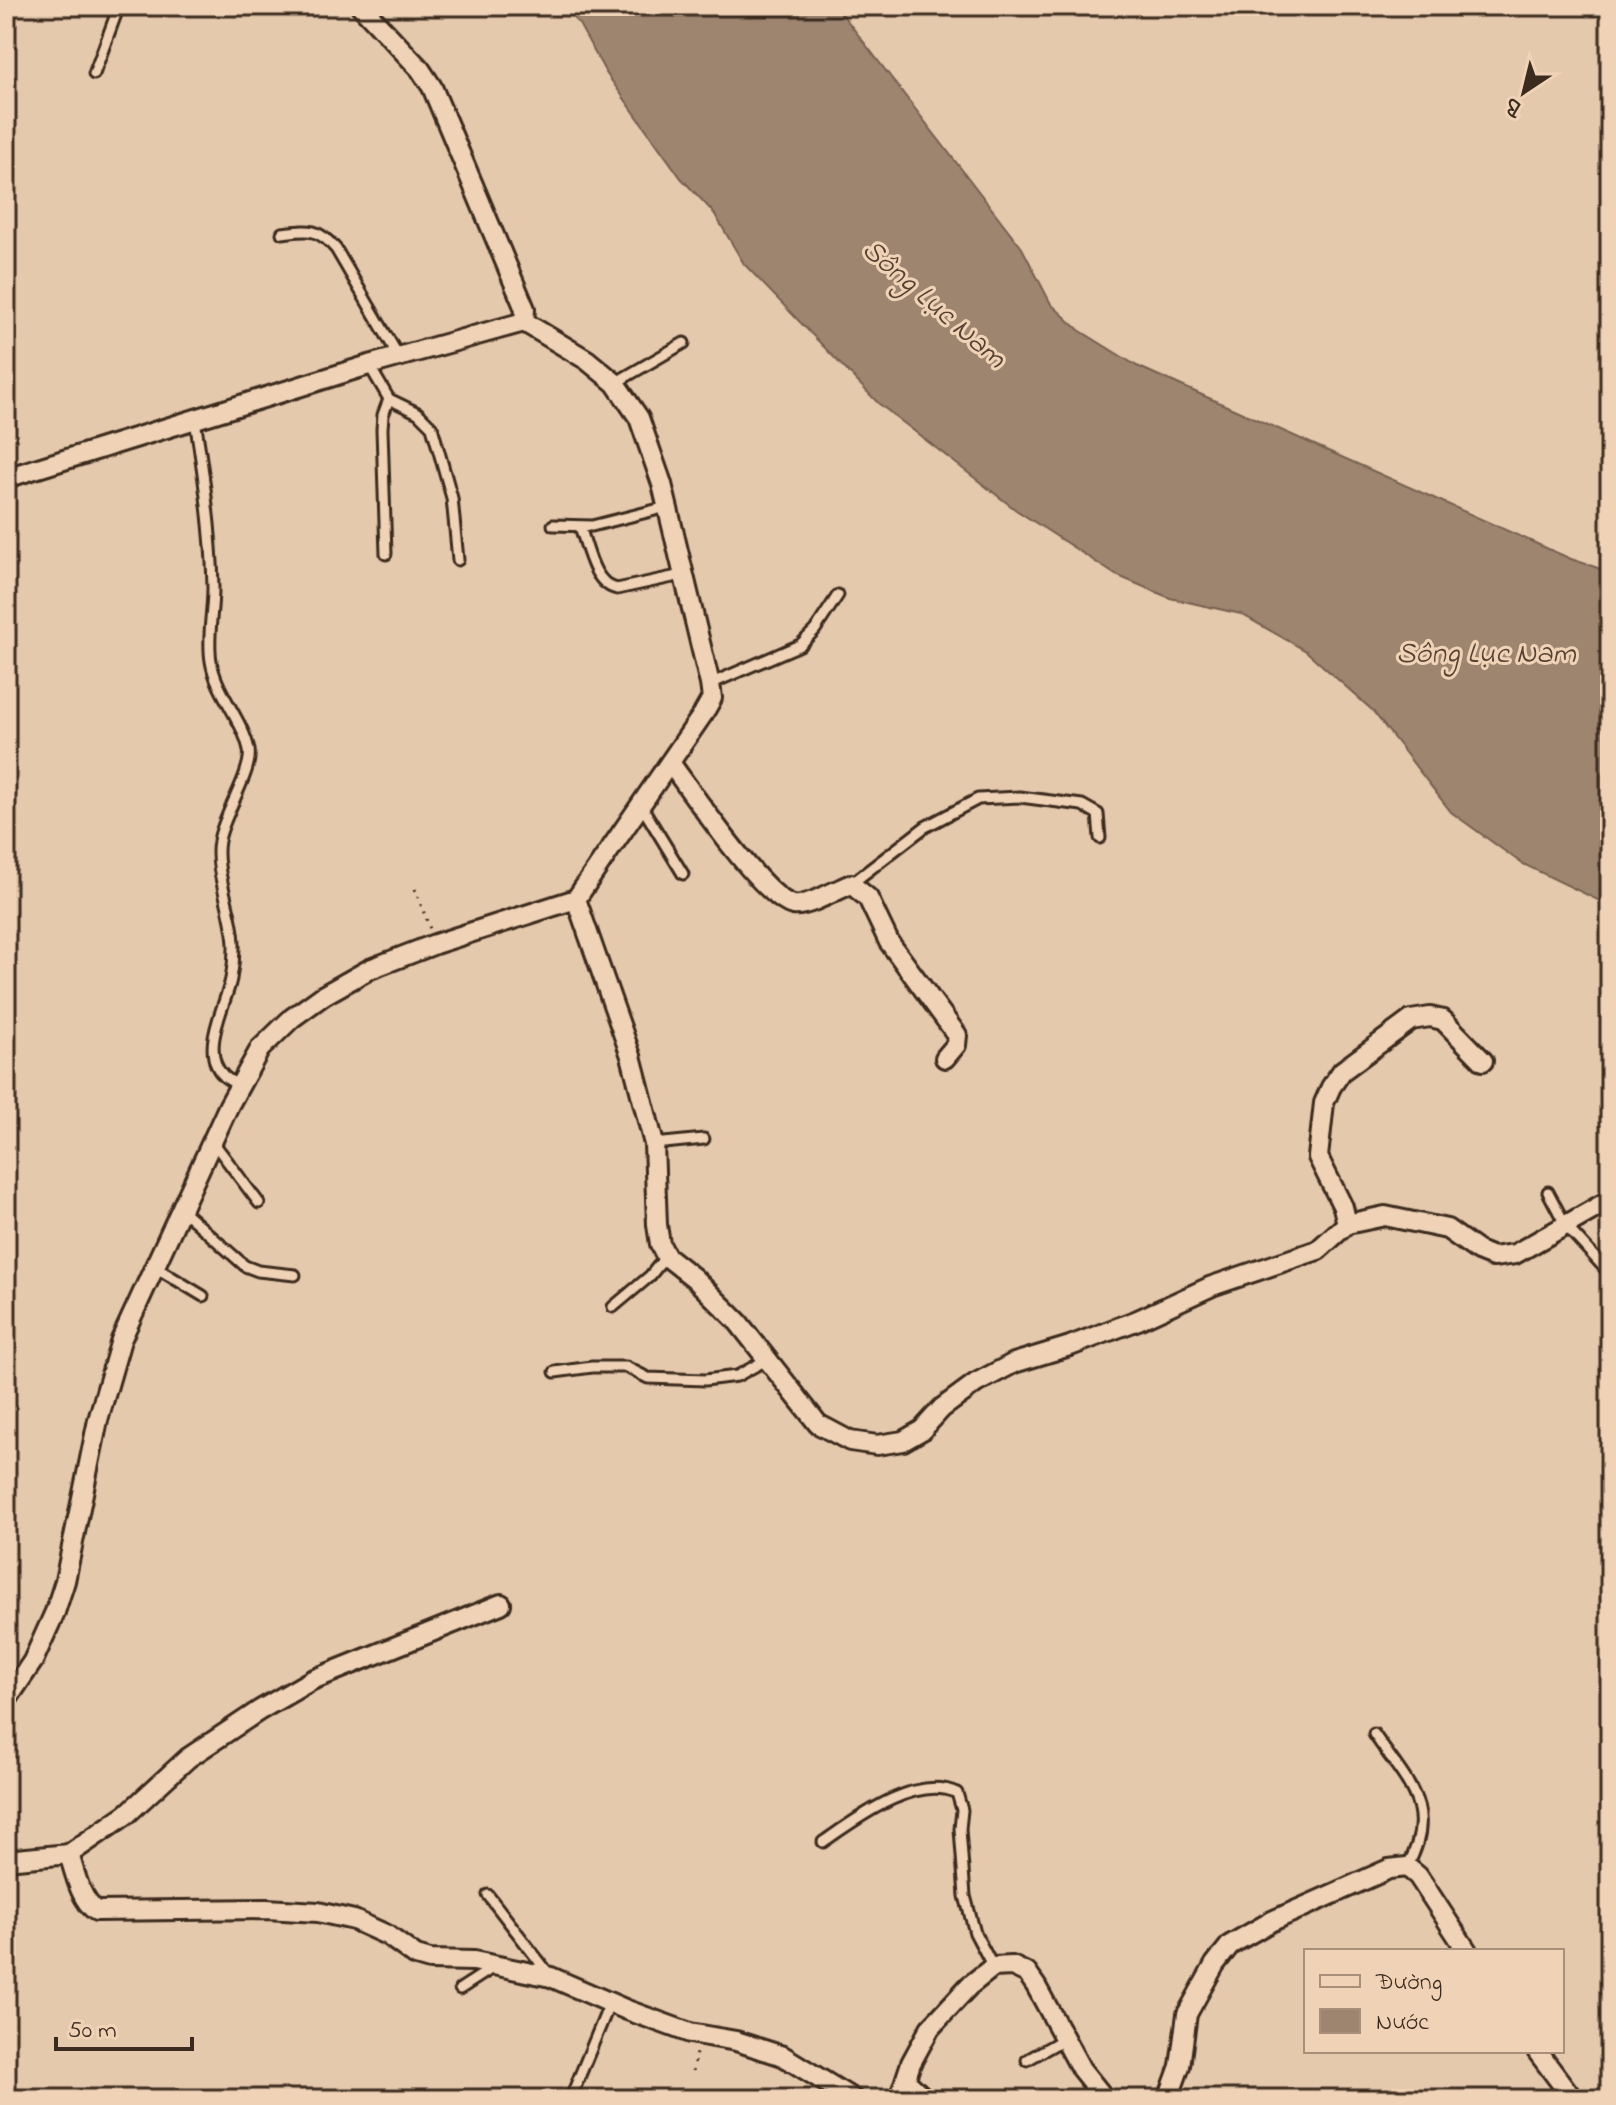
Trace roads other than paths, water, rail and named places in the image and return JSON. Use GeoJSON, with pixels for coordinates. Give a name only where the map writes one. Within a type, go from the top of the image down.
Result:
{"type":"FeatureCollection","features":[{"type":"Feature","properties":{"kind":"street"},"geometry":{"type":"LineString","coordinates":[[361,6],[420,69],[432,87],[525,309],[524,322]]}},
{"type":"Feature","properties":{"kind":"street"},"geometry":{"type":"LineString","coordinates":[[6,478],[369,365],[524,322],[587,360],[615,383],[639,418],[662,484],[712,698],[671,764],[576,899],[435,944],[370,969],[324,995],[292,1018],[260,1049],[239,1086],[121,1340],[98,1420],[65,1581],[33,1661],[6,1701]]}},
{"type":"Feature","properties":{"kind":"street"},"geometry":{"type":"LineString","coordinates":[[671,764],[745,862],[784,899],[794,905],[805,903],[851,884],[868,898],[889,942],[957,1035],[956,1045],[945,1058]]}},
{"type":"Feature","properties":{"kind":"street"},"geometry":{"type":"LineString","coordinates":[[576,899],[631,1056],[654,1144],[657,1225],[660,1244],[666,1256],[694,1278],[738,1322],[818,1424],[850,1441],[877,1445],[903,1441],[922,1430],[942,1408],[976,1383],[1014,1363],[1070,1346],[1138,1320],[1212,1286],[1318,1250],[1347,1224],[1385,1216],[1447,1229],[1478,1251],[1493,1257],[1515,1254],[1610,1200]]}},
{"type":"Feature","properties":{"kind":"street"},"geometry":{"type":"LineString","coordinates":[[1347,1224],[1343,1207],[1318,1157],[1324,1103],[1342,1071],[1411,1020],[1430,1017],[1443,1020],[1483,1061]]}},
{"type":"Feature","properties":{"kind":"street"},"geometry":{"type":"LineString","coordinates":[[6,1860],[69,1854],[127,1814],[188,1758],[260,1710],[312,1680],[501,1604]]}},
{"type":"Feature","properties":{"kind":"street"},"geometry":{"type":"LineString","coordinates":[[69,1854],[88,1905],[96,1911],[266,1909],[318,1912],[354,1920],[387,1935],[416,1956],[430,1960],[474,1961],[551,1977],[690,2033],[736,2041],[783,2056],[853,2099]]}},
{"type":"Feature","properties":{"kind":"street"},"geometry":{"type":"LineString","coordinates":[[1168,2099],[1180,2066],[1187,2014],[1215,1964],[1230,1945],[1272,1921],[1376,1874],[1407,1867],[1418,1876],[1466,1949]]}},
{"type":"Feature","properties":{"kind":"street"},"geometry":{"type":"LineString","coordinates":[[899,2099],[906,2075],[930,2028],[969,1986],[993,1967],[1012,1966],[1027,1973],[1081,2069],[1105,2099]]}},
{"type":"Feature","properties":{"kind":"street"},"geometry":{"type":"LineString","coordinates":[[1538,2053],[1573,2099]]}},
{"type":"Feature","properties":{"kind":"lane"},"geometry":{"type":"LineString","coordinates":[[94,74],[119,6]]}},
{"type":"Feature","properties":{"kind":"lane"},"geometry":{"type":"LineString","coordinates":[[282,233],[313,230],[324,235],[336,249],[399,357]]}},
{"type":"Feature","properties":{"kind":"lane"},"geometry":{"type":"LineString","coordinates":[[615,383],[684,343]]}},
{"type":"Feature","properties":{"kind":"lane"},"geometry":{"type":"LineString","coordinates":[[369,365],[389,399],[418,413],[432,427],[452,498],[458,560]]}},
{"type":"Feature","properties":{"kind":"lane"},"geometry":{"type":"LineString","coordinates":[[386,554],[382,429],[389,399]]}},
{"type":"Feature","properties":{"kind":"lane"},"geometry":{"type":"LineString","coordinates":[[195,420],[204,477],[213,589],[209,640],[211,662],[220,690],[250,752],[219,840],[234,946],[231,980],[217,1019],[215,1063],[223,1075],[239,1086]]}},
{"type":"Feature","properties":{"kind":"lane"},"geometry":{"type":"LineString","coordinates":[[553,525],[580,527],[667,507]]}},
{"type":"Feature","properties":{"kind":"lane"},"geometry":{"type":"LineString","coordinates":[[580,527],[600,580],[607,587],[617,589],[682,575]]}},
{"type":"Feature","properties":{"kind":"lane"},"geometry":{"type":"LineString","coordinates":[[710,684],[800,645],[815,630],[838,595]]}},
{"type":"Feature","properties":{"kind":"lane"},"geometry":{"type":"LineString","coordinates":[[851,884],[925,827],[978,799],[1020,797],[1082,805],[1098,814],[1100,838]]}},
{"type":"Feature","properties":{"kind":"lane"},"geometry":{"type":"LineString","coordinates":[[641,805],[683,874]]}},
{"type":"Feature","properties":{"kind":"lane"},"geometry":{"type":"LineString","coordinates":[[654,1144],[704,1139]]}},
{"type":"Feature","properties":{"kind":"lane"},"geometry":{"type":"LineString","coordinates":[[213,1142],[259,1203]]}},
{"type":"Feature","properties":{"kind":"lane"},"geometry":{"type":"LineString","coordinates":[[1548,1192],[1566,1226],[1610,1274]]}},
{"type":"Feature","properties":{"kind":"lane"},"geometry":{"type":"LineString","coordinates":[[181,1209],[245,1266],[269,1273],[295,1275]]}},
{"type":"Feature","properties":{"kind":"lane"},"geometry":{"type":"LineString","coordinates":[[613,1307],[650,1276],[666,1256]]}},
{"type":"Feature","properties":{"kind":"lane"},"geometry":{"type":"LineString","coordinates":[[155,1267],[203,1296]]}},
{"type":"Feature","properties":{"kind":"lane"},"geometry":{"type":"LineString","coordinates":[[555,1372],[626,1367],[648,1378],[705,1380],[737,1376],[768,1359]]}},
{"type":"Feature","properties":{"kind":"lane"},"geometry":{"type":"LineString","coordinates":[[1374,1734],[1419,1802],[1422,1822],[1418,1847],[1407,1867]]}},
{"type":"Feature","properties":{"kind":"lane"},"geometry":{"type":"LineString","coordinates":[[823,1842],[872,1808],[918,1790],[947,1788],[957,1793],[962,1810],[960,1829],[965,1896],[975,1933],[993,1967]]}},
{"type":"Feature","properties":{"kind":"lane"},"geometry":{"type":"LineString","coordinates":[[488,1895],[551,1977]]}},
{"type":"Feature","properties":{"kind":"lane"},"geometry":{"type":"LineString","coordinates":[[460,1989],[497,1966]]}},
{"type":"Feature","properties":{"kind":"lane"},"geometry":{"type":"LineString","coordinates":[[571,2097],[610,2003]]}},
{"type":"Feature","properties":{"kind":"lane"},"geometry":{"type":"LineString","coordinates":[[1027,2060],[1064,2039]]}},
{"type":"Feature","properties":{"kind":"lane"},"geometry":{"type":"LineString","coordinates":[[906,2075],[932,2099]]}},
{"type":"Feature","properties":{"kind":"water","name":"Sông Lục Nam"},"geometry":{"type":"Polygon","coordinates":[[[562,6],[836,6],[1022,248],[1051,304],[1079,330],[1137,366],[1571,559],[1610,572],[1610,906],[1521,863],[1451,812],[1372,710],[1306,651],[1241,614],[1170,598],[1116,575],[1016,510],[878,403],[744,264],[714,213],[681,178],[606,73],[579,24],[562,6]]]}}]}
